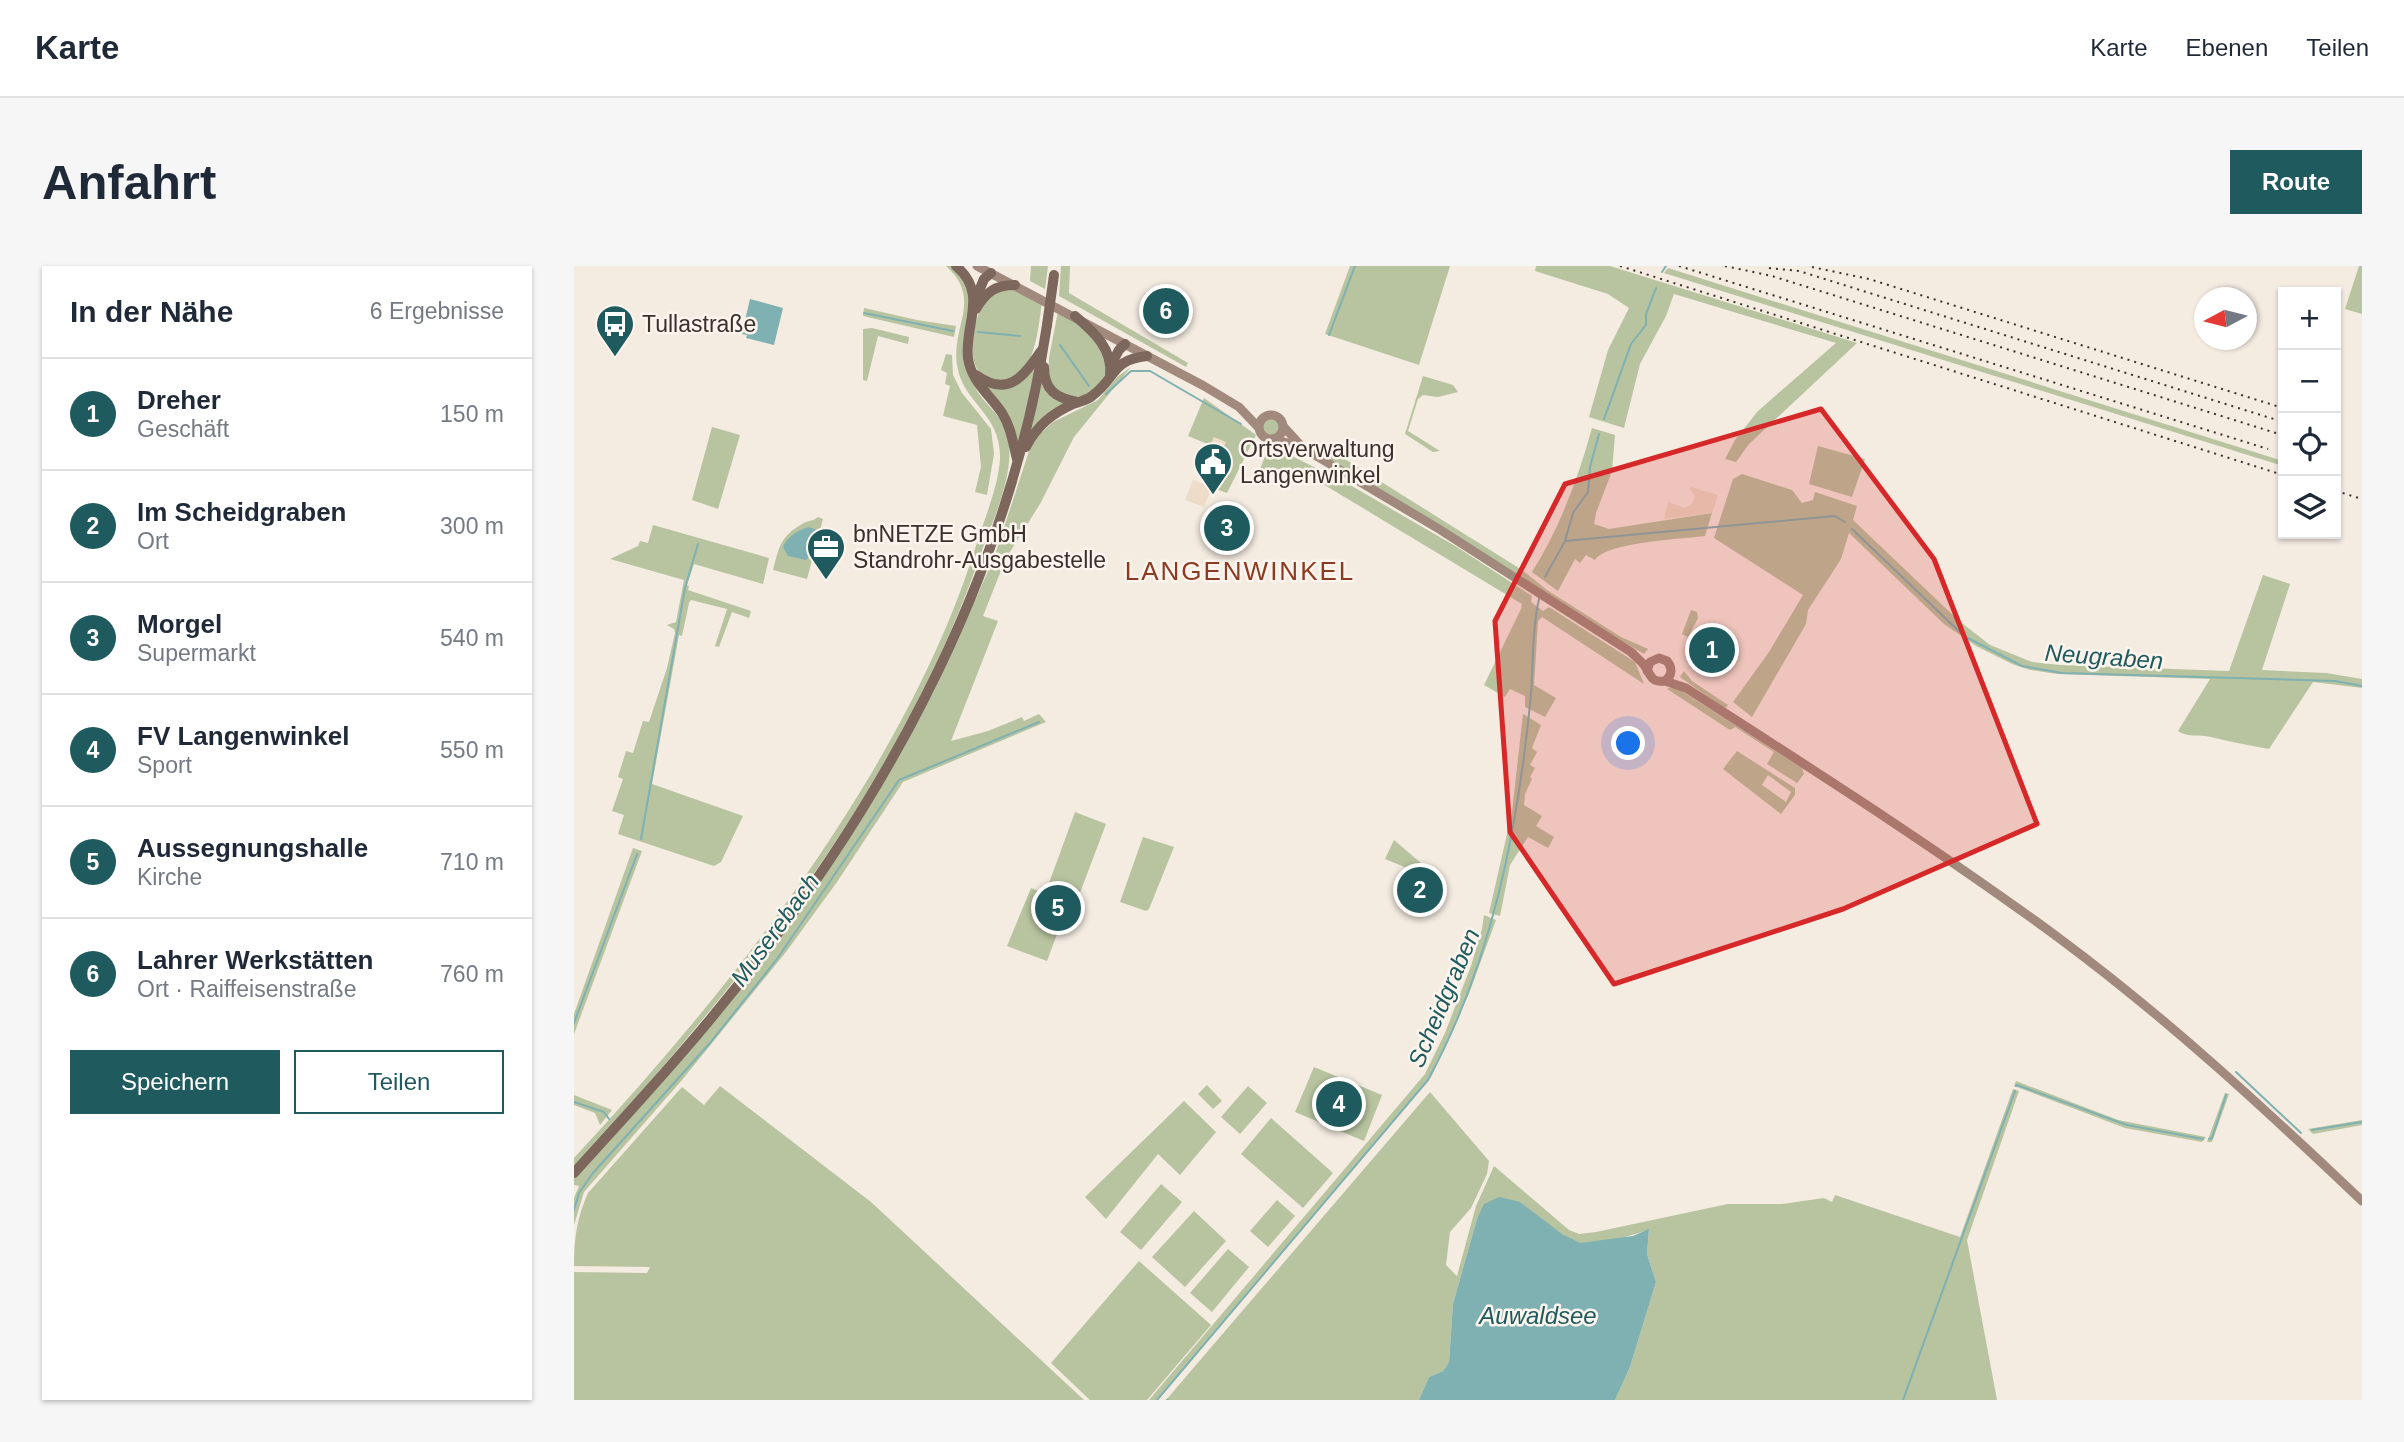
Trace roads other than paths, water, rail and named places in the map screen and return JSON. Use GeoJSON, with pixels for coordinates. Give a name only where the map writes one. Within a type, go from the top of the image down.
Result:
{"type":"FeatureCollection","features":[{"type":"Feature","properties":{"kind":"main road"},"geometry":{"type":"LineString","coordinates":[[956,266],[979,299]]}},
{"type":"Feature","properties":{"kind":"main road"},"geometry":{"type":"LineString","coordinates":[[574,1173],[709,1022],[759,959],[873,792],[933,682],[989,549],[1017,463],[1043,348],[1054,271]]}},
{"type":"Feature","properties":{"kind":"main road"},"geometry":{"type":"LineString","coordinates":[[991,273],[974,312],[968,346],[970,364],[982,389],[1010,428],[1017,463]]}},
{"type":"Feature","properties":{"kind":"main road"},"geometry":{"type":"LineString","coordinates":[[979,299],[998,286],[1015,285]]}},
{"type":"Feature","properties":{"kind":"main road"},"geometry":{"type":"LineString","coordinates":[[1075,316],[1100,340],[1113,369]]}},
{"type":"Feature","properties":{"kind":"main road"},"geometry":{"type":"LineString","coordinates":[[1017,463],[1032,435],[1043,422],[1091,397],[1113,369],[1119,350],[1125,344]]}},
{"type":"Feature","properties":{"kind":"main road"},"geometry":{"type":"LineString","coordinates":[[973,373],[987,383],[1007,385],[1026,373],[1043,348]]}},
{"type":"Feature","properties":{"kind":"main road"},"geometry":{"type":"LineString","coordinates":[[1043,348],[1044,378],[1050,390],[1060,398],[1078,402]]}},
{"type":"Feature","properties":{"kind":"main road"},"geometry":{"type":"LineString","coordinates":[[1113,369],[1132,358],[1147,356]]}},
{"type":"Feature","properties":{"kind":"street"},"geometry":{"type":"LineString","coordinates":[[977,266],[1075,316],[1239,407],[1277,417],[1303,447],[1631,652],[1654,659],[1665,659],[1686,688]]}},
{"type":"Feature","properties":{"kind":"street"},"geometry":{"type":"LineString","coordinates":[[1239,407],[1263,436],[1303,447]]}},
{"type":"Feature","properties":{"kind":"street"},"geometry":{"type":"LineString","coordinates":[[1259,428],[1261,420],[1268,416]]}},
{"type":"Feature","properties":{"kind":"street"},"geometry":{"type":"LineString","coordinates":[[1274,439],[1281,433],[1283,426]]}},
{"type":"Feature","properties":{"kind":"street"},"geometry":{"type":"LineString","coordinates":[[1631,652],[1654,680],[1686,688],[1870,807],[2050,932],[2229,1075],[2362,1201]]}},
{"type":"Feature","properties":{"kind":"street"},"geometry":{"type":"LineString","coordinates":[[1647,671],[1654,659]]}},
{"type":"Feature","properties":{"kind":"street"},"geometry":{"type":"LineString","coordinates":[[1665,681],[1671,670]]}},
{"type":"Feature","properties":{"kind":"water"},"geometry":{"type":"Polygon","coordinates":[[[750,299],[783,308],[774,345],[746,338],[747,335],[742,334],[750,299]]]}},
{"type":"Feature","properties":{"kind":"water"},"geometry":{"type":"Polygon","coordinates":[[[809,527],[817,530],[811,555],[806,560],[788,556],[783,547],[787,540],[809,527]]]}},
{"type":"Feature","properties":{"kind":"water","name":"Auwaldsee"},"geometry":{"type":"Polygon","coordinates":[[[1499,1197],[1520,1202],[1562,1234],[1580,1243],[1633,1236],[1649,1229],[1647,1254],[1656,1282],[1630,1367],[1615,1400],[1419,1400],[1429,1377],[1443,1371],[1449,1362],[1453,1304],[1477,1219],[1484,1204],[1499,1197]]]}},
{"type":"Feature","properties":{"kind":"waterway","name":"Muserebach"},"geometry":{"type":"LineString","coordinates":[[1329,335],[1355,266]]}},
{"type":"Feature","properties":{"kind":"waterway","name":"Scheidgraben"},"geometry":{"type":"LineString","coordinates":[[1662,272],[1666,266]]}},
{"type":"Feature","properties":{"kind":"waterway","name":"Scheidgraben"},"geometry":{"type":"LineString","coordinates":[[1604,419],[1631,344],[1646,325],[1646,314],[1656,288]]}},
{"type":"Feature","properties":{"kind":"waterway"},"geometry":{"type":"LineString","coordinates":[[864,313],[953,331]]}},
{"type":"Feature","properties":{"kind":"waterway"},"geometry":{"type":"LineString","coordinates":[[978,332],[1020,336]]}},
{"type":"Feature","properties":{"kind":"waterway"},"geometry":{"type":"LineString","coordinates":[[1060,345],[1089,386]]}},
{"type":"Feature","properties":{"kind":"waterway"},"geometry":{"type":"LineString","coordinates":[[1106,394],[1131,371],[1150,371],[1241,424]]}},
{"type":"Feature","properties":{"kind":"waterway","name":"Scheidgraben"},"geometry":{"type":"LineString","coordinates":[[1545,577],[1565,541],[1573,513],[1588,492],[1590,467],[1599,434]]}},
{"type":"Feature","properties":{"kind":"waterway","name":"Neugraben"},"geometry":{"type":"LineString","coordinates":[[1565,541],[1835,516],[1845,522]]}},
{"type":"Feature","properties":{"kind":"waterway","name":"Neugraben"},"geometry":{"type":"LineString","coordinates":[[1852,529],[1964,636],[2022,666],[2062,673],[2335,681],[2362,686]]}},
{"type":"Feature","properties":{"kind":"waterway"},"geometry":{"type":"LineString","coordinates":[[641,839],[685,588],[698,544]]}},
{"type":"Feature","properties":{"kind":"waterway","name":"Scheidgraben"},"geometry":{"type":"LineString","coordinates":[[1157,1400],[1428,1080],[1450,1036],[1485,944],[1509,850],[1524,753],[1539,599]]}},
{"type":"Feature","properties":{"kind":"waterway","name":"Muserebach"},"geometry":{"type":"LineString","coordinates":[[574,1210],[579,1193],[593,1173],[710,1043],[777,959],[899,780],[1039,722]]}},
{"type":"Feature","properties":{"kind":"waterway"},"geometry":{"type":"LineString","coordinates":[[574,1023],[637,854]]}},
{"type":"Feature","properties":{"kind":"waterway"},"geometry":{"type":"LineString","coordinates":[[2236,1072],[2301,1133]]}},
{"type":"Feature","properties":{"kind":"waterway"},"geometry":{"type":"LineString","coordinates":[[2016,1086],[2127,1125],[2203,1139]]}},
{"type":"Feature","properties":{"kind":"waterway"},"geometry":{"type":"LineString","coordinates":[[1903,1400],[2015,1091]]}},
{"type":"Feature","properties":{"kind":"waterway"},"geometry":{"type":"LineString","coordinates":[[2209,1139],[2212,1138],[2226,1095]]}},
{"type":"Feature","properties":{"kind":"waterway"},"geometry":{"type":"LineString","coordinates":[[574,1102],[604,1112],[609,1119]]}},
{"type":"Feature","properties":{"kind":"waterway"},"geometry":{"type":"LineString","coordinates":[[2312,1130],[2362,1122]]}},
{"type":"Feature","properties":{"kind":"railway"},"geometry":{"type":"LineString","coordinates":[[1620,266],[2278,473]]}},
{"type":"Feature","properties":{"kind":"railway"},"geometry":{"type":"LineString","coordinates":[[1679,266],[2268,449]]}},
{"type":"Feature","properties":{"kind":"railway"},"geometry":{"type":"LineString","coordinates":[[1725,266],[1772,276],[2276,433]]}},
{"type":"Feature","properties":{"kind":"railway"},"geometry":{"type":"LineString","coordinates":[[1812,267],[1869,279],[2278,406]]}},
{"type":"Feature","properties":{"kind":"railway"},"geometry":{"type":"LineString","coordinates":[[1769,268],[1799,271],[2278,420]]}},
{"type":"Feature","properties":{"kind":"railway"},"geometry":{"type":"LineString","coordinates":[[2341,493],[2362,499]]}},
{"type":"Feature","properties":{"kind":"place","name":"Lahrer Werkstätten"},"geometry":{"type":"Point","coordinates":[1166,311]}},
{"type":"Feature","properties":{"kind":"place","name":"Tullastraße"},"geometry":{"type":"Point","coordinates":[615,358]}},
{"type":"Feature","properties":{"kind":"place","name":"Ortsverwaltung Langenwinkel"},"geometry":{"type":"Point","coordinates":[1213,496]}},
{"type":"Feature","properties":{"kind":"place","name":"Morgel"},"geometry":{"type":"Point","coordinates":[1227,528]}},
{"type":"Feature","properties":{"kind":"place","name":"bnNETZE GmbH Standrohr-Ausgabestelle"},"geometry":{"type":"Point","coordinates":[826,581]}},
{"type":"Feature","properties":{"kind":"place","name":"Dreher"},"geometry":{"type":"Point","coordinates":[1712,650]}},
{"type":"Feature","properties":{"kind":"place","name":"Im Scheidgraben"},"geometry":{"type":"Point","coordinates":[1420,890]}},
{"type":"Feature","properties":{"kind":"place","name":"Aussegnungshalle"},"geometry":{"type":"Point","coordinates":[1058,908]}},
{"type":"Feature","properties":{"kind":"place","name":"FV Langenwinkel"},"geometry":{"type":"Point","coordinates":[1339,1104]}},
{"type":"Feature","properties":{"kind":"district","name":"LANGENWINKEL"},"geometry":{"type":"Point","coordinates":[1240,571]}}]}
